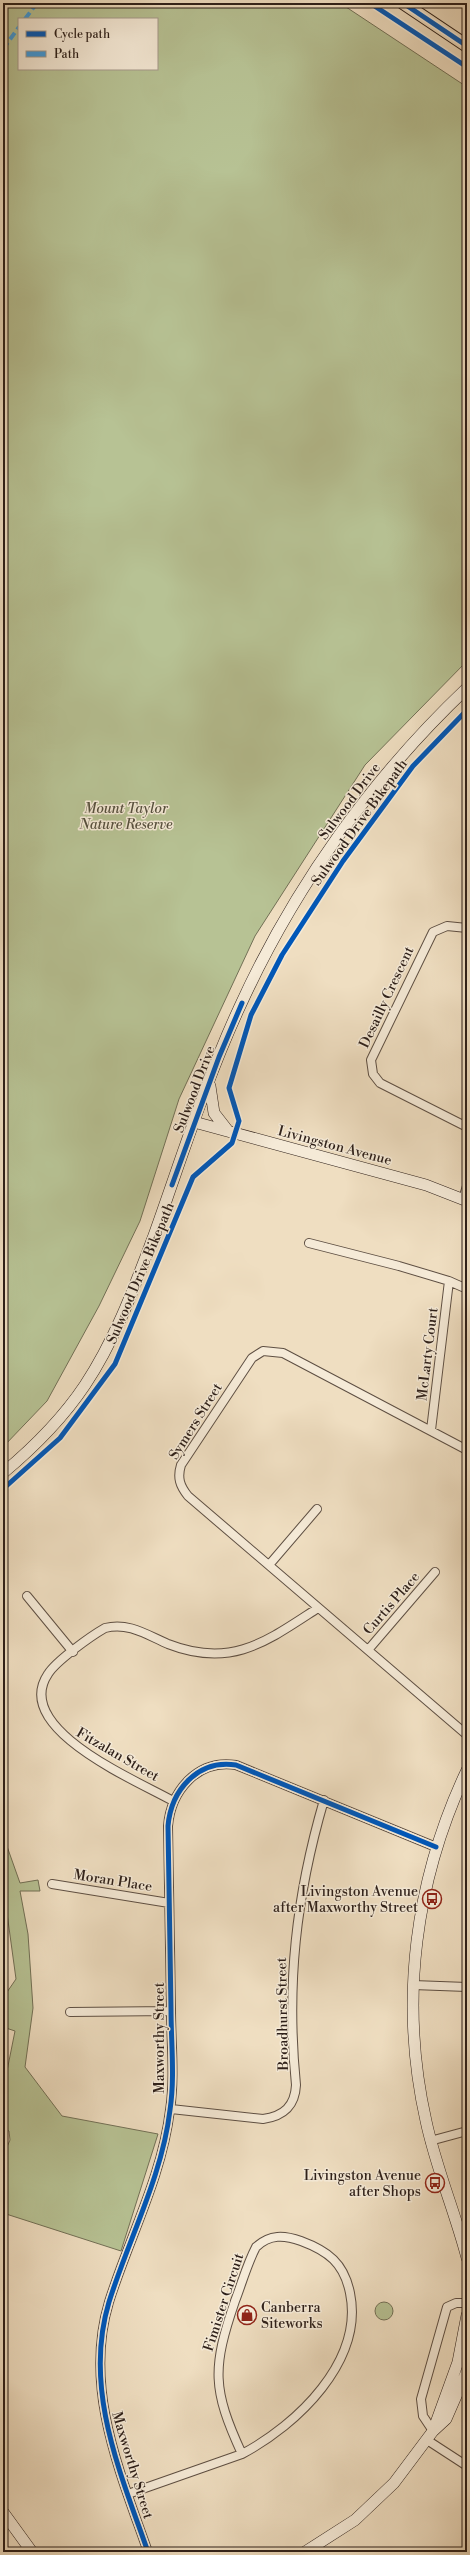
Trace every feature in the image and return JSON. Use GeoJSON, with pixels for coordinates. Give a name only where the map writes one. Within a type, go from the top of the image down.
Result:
{"type":"FeatureCollection","features":[{"type":"Feature","properties":{"kind":"main road"},"geometry":{"type":"LineString","coordinates":[[403,3],[467,46]]}},
{"type":"Feature","properties":{"kind":"street","name":"Sulwood Drive"},"geometry":{"type":"LineString","coordinates":[[3,1473],[59,1418],[84,1385],[106,1349],[133,1291],[210,1082],[245,997],[271,946],[315,872],[377,785],[467,688]]}},
{"type":"Feature","properties":{"kind":"street","name":"Desailly Crescent"},"geometry":{"type":"LineString","coordinates":[[467,928],[447,926],[433,932],[371,1060],[373,1074],[380,1083],[467,1127]]}},
{"type":"Feature","properties":{"kind":"street"},"geometry":{"type":"LineString","coordinates":[[210,1082],[212,1107],[219,1122],[228,1131]]}},
{"type":"Feature","properties":{"kind":"street","name":"Livingston Avenue"},"geometry":{"type":"LineString","coordinates":[[194,1122],[426,1186],[465,1200]]}},
{"type":"Feature","properties":{"kind":"street"},"geometry":{"type":"LineString","coordinates":[[465,1200],[467,1186]]}},
{"type":"Feature","properties":{"kind":"street"},"geometry":{"type":"LineString","coordinates":[[309,1243],[399,1266],[449,1281],[467,1289]]}},
{"type":"Feature","properties":{"kind":"street","name":"McLarty Court"},"geometry":{"type":"LineString","coordinates":[[431,1430],[449,1281]]}},
{"type":"Feature","properties":{"kind":"street","name":"Symers Street"},"geometry":{"type":"LineString","coordinates":[[467,1450],[283,1353],[263,1351],[252,1358],[181,1465],[179,1481],[188,1496],[467,1735]]}},
{"type":"Feature","properties":{"kind":"street"},"geometry":{"type":"LineString","coordinates":[[268,1565],[317,1509]]}},
{"type":"Feature","properties":{"kind":"street","name":"Curtis Place"},"geometry":{"type":"LineString","coordinates":[[368,1650],[435,1572]]}},
{"type":"Feature","properties":{"kind":"street"},"geometry":{"type":"LineString","coordinates":[[27,1596],[73,1652]]}},
{"type":"Feature","properties":{"kind":"street","name":"Fitzalan Street"},"geometry":{"type":"LineString","coordinates":[[173,1801],[88,1754],[65,1737],[51,1724],[42,1701],[43,1684],[52,1670],[100,1630],[116,1625],[133,1628],[190,1650],[231,1653],[267,1641],[318,1608]]}},
{"type":"Feature","properties":{"kind":"street","name":"Maxworthy Street"},"geometry":{"type":"LineString","coordinates":[[148,2552],[105,2419],[100,2374],[101,2344],[109,2302],[158,2166],[171,2109],[168,1826],[173,1801],[191,1777],[211,1767],[228,1764],[252,1770],[436,1846]]}},
{"type":"Feature","properties":{"kind":"street"},"geometry":{"type":"LineString","coordinates":[[467,1770],[436,1846],[419,1918],[413,1985],[415,2063],[430,2141],[467,2258]]}},
{"type":"Feature","properties":{"kind":"street","name":"Broadhurst Street"},"geometry":{"type":"LineString","coordinates":[[171,2109],[263,2119],[280,2115],[291,2105],[296,2096],[291,2011],[294,1938],[305,1868],[324,1800]]}},
{"type":"Feature","properties":{"kind":"street","name":"Moran Place"},"geometry":{"type":"LineString","coordinates":[[52,1884],[169,1903]]}},
{"type":"Feature","properties":{"kind":"street"},"geometry":{"type":"LineString","coordinates":[[413,1985],[467,1986]]}},
{"type":"Feature","properties":{"kind":"street"},"geometry":{"type":"LineString","coordinates":[[70,2012],[171,2011]]}},
{"type":"Feature","properties":{"kind":"street"},"geometry":{"type":"LineString","coordinates":[[430,2141],[467,2131]]}},
{"type":"Feature","properties":{"kind":"street","name":"Fimister Circuit"},"geometry":{"type":"LineString","coordinates":[[128,2494],[242,2454],[279,2431],[301,2413],[335,2368],[350,2334],[352,2302],[342,2270],[331,2255],[321,2248],[290,2237],[268,2238],[256,2247],[222,2340],[218,2361],[220,2398],[229,2427],[242,2454]]}},
{"type":"Feature","properties":{"kind":"street"},"geometry":{"type":"LineString","coordinates":[[467,2303],[456,2303],[447,2308],[421,2399],[423,2416],[430,2435],[467,2466]]}},
{"type":"Feature","properties":{"kind":"street"},"geometry":{"type":"LineString","coordinates":[[305,2552],[355,2520],[382,2496],[430,2435],[446,2419],[457,2397],[463,2369],[467,2315]]}},
{"type":"Feature","properties":{"kind":"street"},"geometry":{"type":"LineString","coordinates":[[430,2435],[463,2369]]}},
{"type":"Feature","properties":{"kind":"street"},"geometry":{"type":"LineString","coordinates":[[457,2397],[467,2390]]}},
{"type":"Feature","properties":{"kind":"street"},"geometry":{"type":"LineString","coordinates":[[3,2512],[32,2552]]}},
{"type":"Feature","properties":{"kind":"green space","name":"Mount Taylor Nature Reserve"},"geometry":{"type":"Polygon","coordinates":[[[3,3],[340,3],[467,87],[467,661],[365,765],[255,936],[179,1099],[140,1221],[99,1306],[47,1401],[3,1447],[3,3]]]}},
{"type":"Feature","properties":{"kind":"green space"},"geometry":{"type":"Polygon","coordinates":[[[3,1835],[20,1883],[38,1880],[40,1891],[20,1891],[28,1934],[33,2008],[25,2067],[62,2116],[158,2134],[121,2251],[3,2213],[3,2156],[10,2140],[9,2131],[3,2128],[3,2091],[15,2031],[3,2027],[3,1998],[16,1979],[3,1884],[3,1835]]]}},
{"type":"Feature","properties":{"kind":"green space"},"geometry":{"type":"Polygon","coordinates":[[[384,2302],[390,2305],[393,2311],[390,2317],[384,2320],[378,2317],[375,2311],[378,2305],[384,2302]]]}},
{"type":"Feature","properties":{"kind":"marked path"},"geometry":{"type":"LineString","coordinates":[[26,18],[37,3]]}},
{"type":"Feature","properties":{"kind":"marked path"},"geometry":{"type":"LineString","coordinates":[[3,49],[18,28]]}},
{"type":"Feature","properties":{"kind":"cycle path"},"geometry":{"type":"LineString","coordinates":[[370,3],[467,67]]}},
{"type":"Feature","properties":{"kind":"cycle path"},"geometry":{"type":"LineString","coordinates":[[403,3],[467,46]]}},
{"type":"Feature","properties":{"kind":"cycle path","name":"Sulwood Drive Bikepath"},"geometry":{"type":"LineString","coordinates":[[3,1489],[60,1438],[115,1364],[193,1177],[232,1143],[239,1121],[229,1088],[251,1015],[282,955],[343,861],[413,766],[467,710]]}},
{"type":"Feature","properties":{"kind":"cycle path"},"geometry":{"type":"LineString","coordinates":[[172,1185],[219,1057],[242,1003]]}},
{"type":"Feature","properties":{"kind":"cycle path"},"geometry":{"type":"LineString","coordinates":[[148,2552],[116,2460],[108,2429],[100,2366],[102,2334],[109,2302],[160,2159],[170,2110],[173,2073],[168,1826],[174,1801],[188,1780],[198,1772],[209,1767],[222,1764],[236,1765],[436,1847]]}},
{"type":"Feature","properties":{"kind":"place","name":"Livingston Avenue after Maxworthy Street"},"geometry":{"type":"Point","coordinates":[432,1899]}},
{"type":"Feature","properties":{"kind":"place","name":"Livingston Avenue after Shops"},"geometry":{"type":"Point","coordinates":[435,2183]}},
{"type":"Feature","properties":{"kind":"place","name":"Canberra Siteworks"},"geometry":{"type":"Point","coordinates":[247,2315]}}]}
